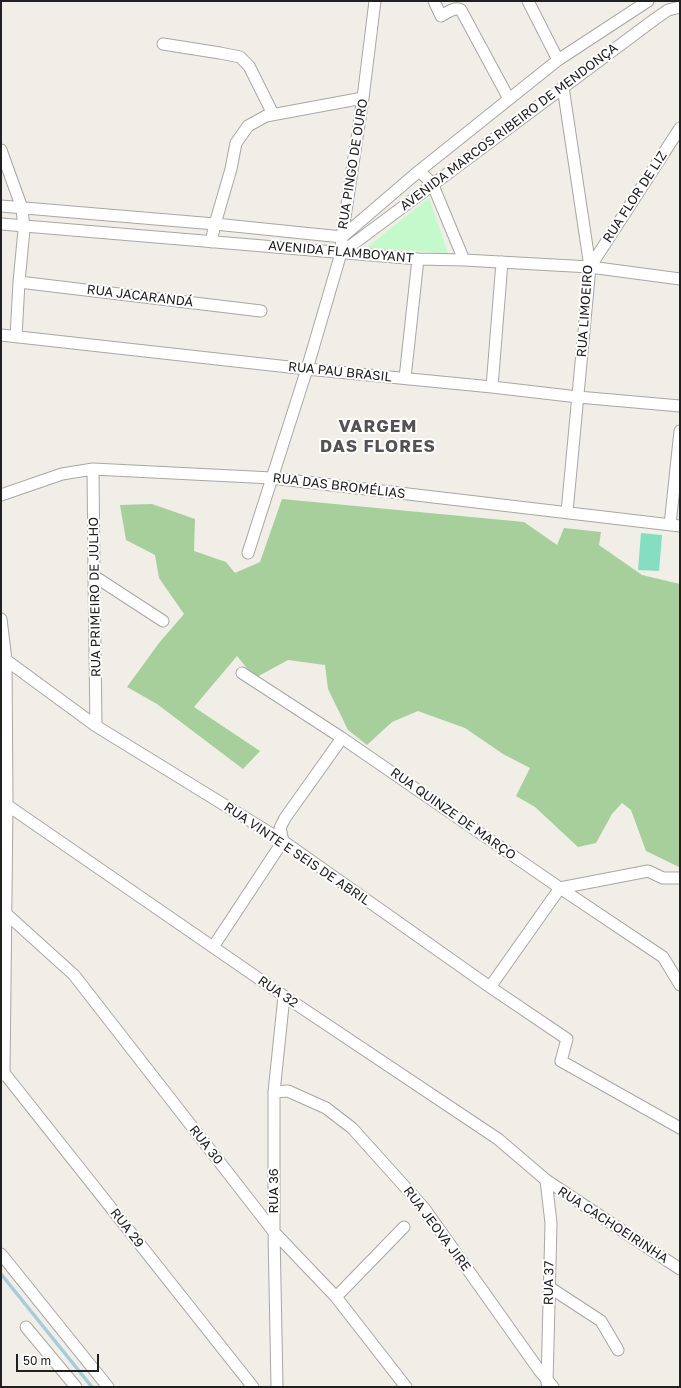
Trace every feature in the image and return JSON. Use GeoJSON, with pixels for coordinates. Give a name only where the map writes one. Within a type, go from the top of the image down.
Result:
{"type":"FeatureCollection","features":[{"type":"Feature","properties":{"kind":"street","name":"RUA PINGO DE OURO"},"geometry":{"type":"LineString","coordinates":[[248,553],[307,369],[341,252],[342,237],[364,98],[375,1]]}},
{"type":"Feature","properties":{"kind":"street"},"geometry":{"type":"LineString","coordinates":[[434,1],[441,16],[454,9],[458,8],[461,10],[509,99]]}},
{"type":"Feature","properties":{"kind":"street"},"geometry":{"type":"LineString","coordinates":[[528,1],[558,60]]}},
{"type":"Feature","properties":{"kind":"street","name":"AVENIDA MARCOS RIBEIRO DE MENDONÇA"},"geometry":{"type":"LineString","coordinates":[[342,237],[419,171],[558,60],[648,1]]}},
{"type":"Feature","properties":{"kind":"street","name":"AVENIDA MARCOS RIBEIRO DE MENDONÇA"},"geometry":{"type":"LineString","coordinates":[[341,252],[655,19],[668,10],[680,7]]}},
{"type":"Feature","properties":{"kind":"street"},"geometry":{"type":"LineString","coordinates":[[162,44],[220,52],[240,57],[250,66],[273,114]]}},
{"type":"Feature","properties":{"kind":"street","name":"RUA LIMOEIRO"},"geometry":{"type":"LineString","coordinates":[[563,87],[590,267],[567,512]]}},
{"type":"Feature","properties":{"kind":"street"},"geometry":{"type":"LineString","coordinates":[[211,242],[231,169],[236,143],[248,126],[266,116],[273,114],[364,98]]}},
{"type":"Feature","properties":{"kind":"street","name":"RUA FLOR DE LIZ"},"geometry":{"type":"LineString","coordinates":[[590,267],[680,128]]}},
{"type":"Feature","properties":{"kind":"street"},"geometry":{"type":"LineString","coordinates":[[1,150],[22,208],[24,226],[16,336]]}},
{"type":"Feature","properties":{"kind":"street"},"geometry":{"type":"LineString","coordinates":[[419,171],[432,184],[464,260]]}},
{"type":"Feature","properties":{"kind":"street","name":"AVENIDA FLAMBOYANT"},"geometry":{"type":"LineString","coordinates":[[1,206],[215,224],[342,237]]}},
{"type":"Feature","properties":{"kind":"street","name":"AVENIDA FLAMBOYANT"},"geometry":{"type":"LineString","coordinates":[[1,224],[418,259],[590,267],[680,279]]}},
{"type":"Feature","properties":{"kind":"street"},"geometry":{"type":"LineString","coordinates":[[405,378],[418,259]]}},
{"type":"Feature","properties":{"kind":"street"},"geometry":{"type":"LineString","coordinates":[[492,387],[502,262]]}},
{"type":"Feature","properties":{"kind":"street","name":"RUA JACARANDÁ"},"geometry":{"type":"LineString","coordinates":[[19,282],[261,311]]}},
{"type":"Feature","properties":{"kind":"street","name":"RUA PAU BRASIL"},"geometry":{"type":"LineString","coordinates":[[1,335],[307,369],[680,406]]}},
{"type":"Feature","properties":{"kind":"street"},"geometry":{"type":"LineString","coordinates":[[675,526],[680,431]]}},
{"type":"Feature","properties":{"kind":"street","name":"RUA DAS BROMÉLIAS"},"geometry":{"type":"LineString","coordinates":[[1,495],[62,474],[94,469],[272,478],[675,526]]}},
{"type":"Feature","properties":{"kind":"street","name":"RUA PRIMEIRO DE JULHO"},"geometry":{"type":"LineString","coordinates":[[94,469],[96,726]]}},
{"type":"Feature","properties":{"kind":"street"},"geometry":{"type":"LineString","coordinates":[[94,576],[163,621]]}},
{"type":"Feature","properties":{"kind":"street"},"geometry":{"type":"LineString","coordinates":[[1,619],[6,660],[7,805],[2,1072]]}},
{"type":"Feature","properties":{"kind":"street","name":"RUA VINTE E SEIS DE ABRIL"},"geometry":{"type":"LineString","coordinates":[[6,660],[96,726],[283,841],[490,987],[567,1039],[561,1061],[680,1128]]}},
{"type":"Feature","properties":{"kind":"street","name":"RUA QUINZE DE MARÇO"},"geometry":{"type":"LineString","coordinates":[[242,674],[342,738],[663,957],[680,985]]}},
{"type":"Feature","properties":{"kind":"street"},"geometry":{"type":"LineString","coordinates":[[213,947],[283,841],[280,828],[285,818],[342,738]]}},
{"type":"Feature","properties":{"kind":"street","name":"RUA 32"},"geometry":{"type":"LineString","coordinates":[[7,805],[284,996],[498,1139],[546,1180]]}},
{"type":"Feature","properties":{"kind":"street"},"geometry":{"type":"LineString","coordinates":[[490,987],[560,888],[648,871],[663,878],[680,878]]}},
{"type":"Feature","properties":{"kind":"street","name":"RUA 30"},"geometry":{"type":"LineString","coordinates":[[4,911],[74,975],[274,1232],[336,1298],[406,1387]]}},
{"type":"Feature","properties":{"kind":"street","name":"RUA 36"},"geometry":{"type":"LineString","coordinates":[[277,1387],[274,1232],[274,1092],[284,996]]}},
{"type":"Feature","properties":{"kind":"street","name":"RUA 29"},"geometry":{"type":"LineString","coordinates":[[2,1072],[253,1387]]}},
{"type":"Feature","properties":{"kind":"street","name":"RUA JEOVA JIRE"},"geometry":{"type":"LineString","coordinates":[[274,1092],[288,1091],[326,1108],[352,1128],[424,1208],[549,1385]]}},
{"type":"Feature","properties":{"kind":"street","name":"RUA CACHOEIRINHA"},"geometry":{"type":"LineString","coordinates":[[546,1180],[680,1269]]}},
{"type":"Feature","properties":{"kind":"street","name":"RUA 37"},"geometry":{"type":"LineString","coordinates":[[546,1180],[551,1223],[549,1287],[549,1385]]}},
{"type":"Feature","properties":{"kind":"street"},"geometry":{"type":"LineString","coordinates":[[336,1298],[404,1227]]}},
{"type":"Feature","properties":{"kind":"street"},"geometry":{"type":"LineString","coordinates":[[1,1254],[108,1387]]}},
{"type":"Feature","properties":{"kind":"street"},"geometry":{"type":"LineString","coordinates":[[549,1287],[601,1321],[618,1350]]}},
{"type":"Feature","properties":{"kind":"street"},"geometry":{"type":"LineString","coordinates":[[26,1327],[76,1387]]}},
{"type":"Feature","properties":{"kind":"green space"},"geometry":{"type":"Polygon","coordinates":[[[429,198],[448,253],[366,248],[429,198]]]}},
{"type":"Feature","properties":{"kind":"green space"},"geometry":{"type":"Polygon","coordinates":[[[282,499],[524,522],[557,545],[564,528],[601,532],[599,545],[642,575],[680,584],[679,867],[646,851],[631,810],[622,803],[612,814],[596,843],[578,847],[535,807],[516,796],[530,768],[503,754],[465,728],[418,711],[392,722],[367,745],[348,730],[328,689],[325,665],[288,660],[255,678],[237,656],[194,707],[260,751],[243,769],[157,704],[127,687],[159,643],[184,614],[159,578],[155,555],[126,540],[120,505],[152,504],[195,519],[194,551],[226,562],[235,573],[260,562],[282,499]]]}},
{"type":"Feature","properties":{"kind":"green space"},"geometry":{"type":"Polygon","coordinates":[[[641,533],[662,535],[659,571],[638,570],[641,533]]]}},
{"type":"Feature","properties":{"kind":"waterway"},"geometry":{"type":"LineString","coordinates":[[1,1274],[92,1387]]}},
{"type":"Feature","properties":{"kind":"district","name":"VARGEM DAS FLORES"},"geometry":{"type":"Point","coordinates":[378,437]}}]}
